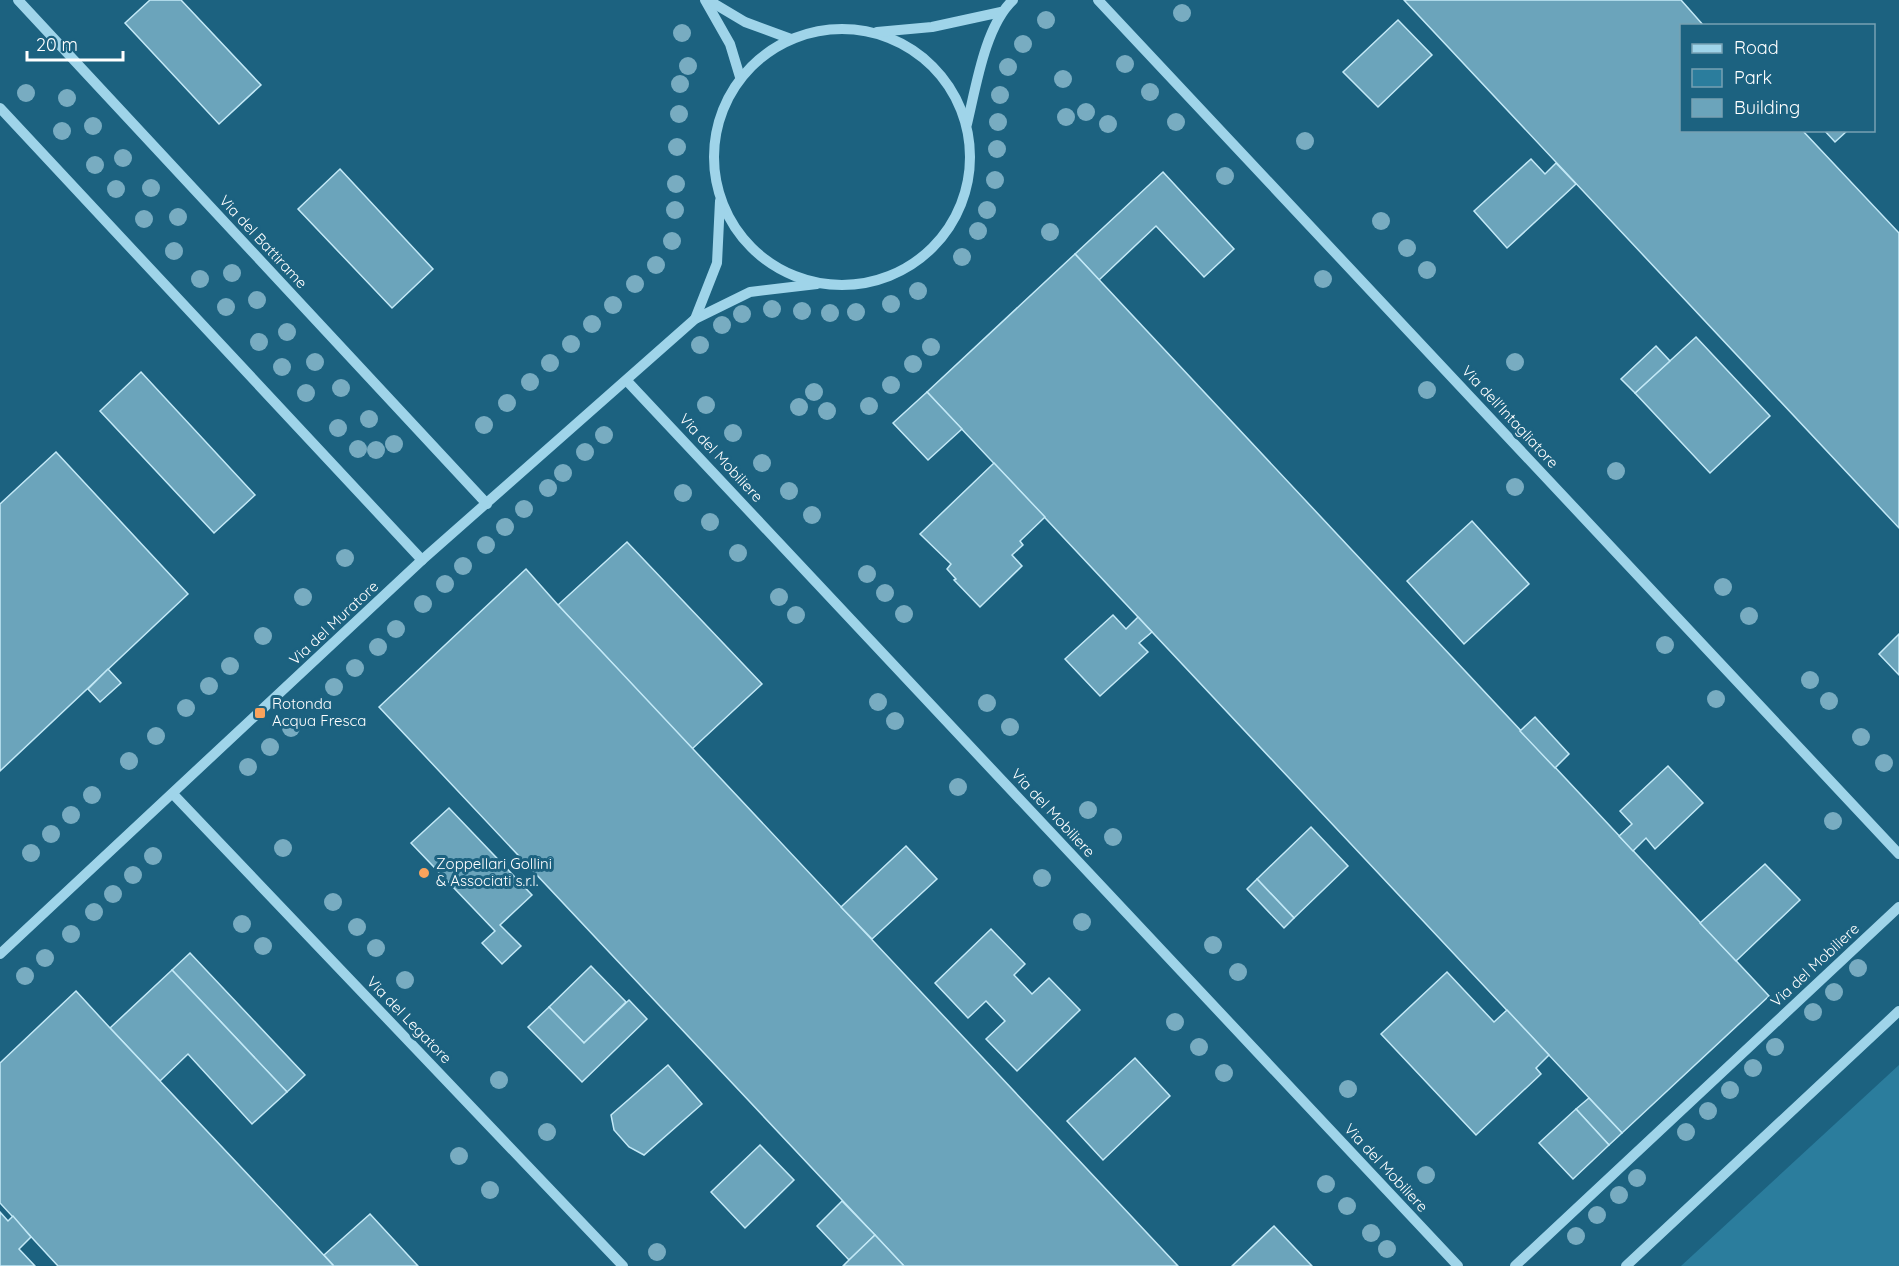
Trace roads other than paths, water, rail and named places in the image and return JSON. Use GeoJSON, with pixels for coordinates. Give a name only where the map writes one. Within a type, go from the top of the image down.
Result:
{"type":"FeatureCollection","features":[{"type":"Feature","properties":{"kind":"street","name":"Via del Battirame"},"geometry":{"type":"LineString","coordinates":[[18,0],[487,504]]}},
{"type":"Feature","properties":{"kind":"street"},"geometry":{"type":"LineString","coordinates":[[706,0],[745,22],[791,39]]}},
{"type":"Feature","properties":{"kind":"street"},"geometry":{"type":"LineString","coordinates":[[706,0],[730,44],[740,77]]}},
{"type":"Feature","properties":{"kind":"street"},"geometry":{"type":"LineString","coordinates":[[967,125],[979,72],[1001,12],[1013,0]]}},
{"type":"Feature","properties":{"kind":"street","name":"Via dell'Intagliatore"},"geometry":{"type":"LineString","coordinates":[[1098,0],[1899,854]]}},
{"type":"Feature","properties":{"kind":"street"},"geometry":{"type":"LineString","coordinates":[[874,33],[906,45],[933,66],[954,93],[967,125],[971,168],[960,210],[936,246],[902,272],[860,285],[817,284],[776,268],[742,239],[720,200],[713,158],[720,115],[740,77],[764,55],[791,39],[832,29],[874,33],[933,27],[1001,12]]}},
{"type":"Feature","properties":{"kind":"street"},"geometry":{"type":"LineString","coordinates":[[0,108],[422,560]]}},
{"type":"Feature","properties":{"kind":"street","name":"Via del Muratore"},"geometry":{"type":"LineString","coordinates":[[695,319],[717,263],[720,200]]}},
{"type":"Feature","properties":{"kind":"street","name":"Via del Muratore"},"geometry":{"type":"LineString","coordinates":[[0,954],[422,560],[695,319],[750,292],[817,284]]}},
{"type":"Feature","properties":{"kind":"street","name":"Via del Mobiliere"},"geometry":{"type":"LineString","coordinates":[[627,381],[1458,1266]]}},
{"type":"Feature","properties":{"kind":"street","name":"Via del Legatore"},"geometry":{"type":"LineString","coordinates":[[173,794],[623,1266]]}},
{"type":"Feature","properties":{"kind":"street","name":"Via del Mobiliere"},"geometry":{"type":"LineString","coordinates":[[1515,1266],[1899,907]]}},
{"type":"Feature","properties":{"kind":"street"},"geometry":{"type":"LineString","coordinates":[[1626,1266],[1899,1011]]}},
{"type":"Feature","properties":{"kind":"place","name":"Rotonda Acqua Fresca"},"geometry":{"type":"Point","coordinates":[260,713]}},
{"type":"Feature","properties":{"kind":"place","name":"Zoppellari Gollini & Associati s.r.l."},"geometry":{"type":"Point","coordinates":[424,873]}}]}
